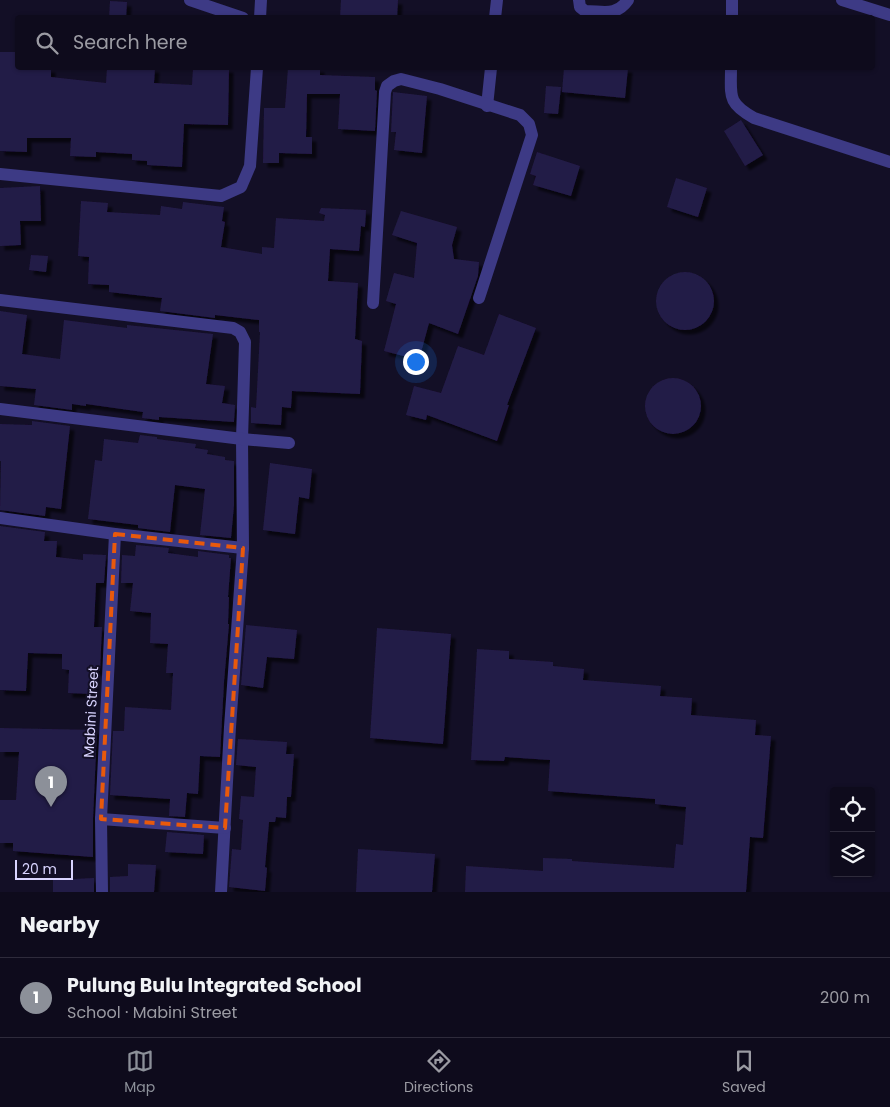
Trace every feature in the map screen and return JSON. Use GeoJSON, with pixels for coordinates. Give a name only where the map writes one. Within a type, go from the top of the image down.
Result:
{"type":"FeatureCollection","features":[{"type":"Feature","properties":{"kind":"street"},"geometry":{"type":"LineString","coordinates":[[190,0],[234,15]]}},
{"type":"Feature","properties":{"kind":"street"},"geometry":{"type":"LineString","coordinates":[[260,15],[261,0]]}},
{"type":"Feature","properties":{"kind":"street"},"geometry":{"type":"LineString","coordinates":[[496,15],[497,0]]}},
{"type":"Feature","properties":{"kind":"street"},"geometry":{"type":"LineString","coordinates":[[579,0],[580,7],[585,11],[615,12],[621,9],[628,0]]}},
{"type":"Feature","properties":{"kind":"street"},"geometry":{"type":"LineString","coordinates":[[732,0],[732,15]]}},
{"type":"Feature","properties":{"kind":"street"},"geometry":{"type":"LineString","coordinates":[[842,0],[890,15]]}},
{"type":"Feature","properties":{"kind":"street"},"geometry":{"type":"LineString","coordinates":[[0,174],[221,196],[241,187],[250,166],[257,70]]}},
{"type":"Feature","properties":{"kind":"street"},"geometry":{"type":"LineString","coordinates":[[487,106],[491,70]]}},
{"type":"Feature","properties":{"kind":"street"},"geometry":{"type":"LineString","coordinates":[[731,70],[731,97],[740,110],[754,118],[890,162]]}},
{"type":"Feature","properties":{"kind":"street"},"geometry":{"type":"LineString","coordinates":[[373,303],[385,92],[394,81],[401,80],[440,89],[487,106],[520,115],[529,124],[532,136],[479,298]]}},
{"type":"Feature","properties":{"kind":"street"},"geometry":{"type":"LineString","coordinates":[[0,300],[233,328],[240,332],[245,342],[242,439],[243,548],[221,892]]}},
{"type":"Feature","properties":{"kind":"street"},"geometry":{"type":"LineString","coordinates":[[0,409],[242,439],[289,443]]}},
{"type":"Feature","properties":{"kind":"street"},"geometry":{"type":"LineString","coordinates":[[0,518],[115,534],[243,548]]}},
{"type":"Feature","properties":{"kind":"street","name":"Mabini Street"},"geometry":{"type":"LineString","coordinates":[[102,892],[101,819],[115,534]]}},
{"type":"Feature","properties":{"kind":"street"},"geometry":{"type":"LineString","coordinates":[[101,819],[224,828]]}},
{"type":"Feature","properties":{"kind":"highlighted area"},"geometry":{"type":"Polygon","coordinates":[[[115,534],[243,548],[225,828],[101,819],[115,534]]]}},
{"type":"Feature","properties":{"kind":"building"},"geometry":{"type":"Polygon","coordinates":[[[341,0],[398,0],[397,15],[340,15],[341,0]]]}},
{"type":"Feature","properties":{"kind":"building"},"geometry":{"type":"Polygon","coordinates":[[[110,1],[127,2],[126,15],[109,15],[110,1]]]}},
{"type":"Feature","properties":{"kind":"building"},"geometry":{"type":"Polygon","coordinates":[[[0,52],[15,52],[15,70],[51,70],[51,77],[106,83],[107,70],[155,70],[154,83],[192,85],[193,70],[229,70],[228,125],[184,124],[182,167],[147,165],[147,161],[132,160],[132,154],[96,152],[96,157],[70,156],[71,138],[27,138],[27,152],[0,151],[0,52]]]}},
{"type":"Feature","properties":{"kind":"building"},"geometry":{"type":"Polygon","coordinates":[[[288,70],[320,70],[320,75],[375,77],[375,90],[377,91],[375,131],[338,129],[340,94],[307,94],[306,137],[312,137],[312,154],[279,153],[279,163],[263,163],[264,108],[285,108],[288,70]]]}},
{"type":"Feature","properties":{"kind":"building"},"geometry":{"type":"Polygon","coordinates":[[[564,70],[628,70],[625,98],[562,92],[564,70]]]}},
{"type":"Feature","properties":{"kind":"building"},"geometry":{"type":"Polygon","coordinates":[[[546,86],[561,87],[558,114],[544,113],[546,86]]]}},
{"type":"Feature","properties":{"kind":"building"},"geometry":{"type":"Polygon","coordinates":[[[393,92],[427,96],[422,153],[394,150],[396,132],[391,132],[393,92]]]}},
{"type":"Feature","properties":{"kind":"building"},"geometry":{"type":"Polygon","coordinates":[[[741,120],[763,155],[745,166],[724,131],[741,120]]]}},
{"type":"Feature","properties":{"kind":"building"},"geometry":{"type":"Polygon","coordinates":[[[537,152],[580,166],[571,196],[533,185],[536,176],[530,174],[537,152]]]}},
{"type":"Feature","properties":{"kind":"building"},"geometry":{"type":"Polygon","coordinates":[[[676,178],[707,188],[698,217],[667,207],[676,178]]]}},
{"type":"Feature","properties":{"kind":"building"},"geometry":{"type":"Polygon","coordinates":[[[40,186],[41,221],[20,221],[21,245],[0,246],[0,188],[40,186]]]}},
{"type":"Feature","properties":{"kind":"building"},"geometry":{"type":"Polygon","coordinates":[[[81,201],[108,203],[107,212],[160,215],[161,206],[182,209],[183,202],[224,207],[222,221],[225,222],[221,247],[262,254],[262,247],[274,248],[276,218],[324,221],[325,215],[319,213],[321,208],[366,210],[365,227],[361,226],[359,251],[330,249],[328,281],[358,283],[355,339],[362,341],[360,394],[292,391],[291,408],[282,407],[281,425],[251,423],[251,407],[256,408],[259,320],[215,315],[215,318],[160,311],[162,298],[109,292],[109,285],[88,284],[89,257],[78,256],[81,201]]]}},
{"type":"Feature","properties":{"kind":"building"},"geometry":{"type":"Polygon","coordinates":[[[401,211],[457,227],[452,245],[454,259],[479,262],[478,276],[458,334],[429,323],[419,360],[384,351],[396,304],[386,301],[394,273],[414,278],[417,243],[392,235],[401,211]]]}},
{"type":"Feature","properties":{"kind":"building"},"geometry":{"type":"Polygon","coordinates":[[[31,255],[48,256],[46,272],[29,270],[31,255]]]}},
{"type":"Feature","properties":{"kind":"building"},"geometry":{"type":"Polygon","coordinates":[[[679,272],[691,272],[706,280],[714,295],[714,307],[706,322],[691,330],[679,330],[664,322],[656,307],[656,295],[664,280],[679,272]]]}},
{"type":"Feature","properties":{"kind":"building"},"geometry":{"type":"Polygon","coordinates":[[[0,311],[27,315],[22,354],[60,359],[64,320],[127,328],[127,325],[213,334],[206,384],[225,386],[222,403],[235,405],[234,422],[159,417],[159,420],[142,418],[143,412],[86,404],[86,406],[72,404],[72,410],[34,405],[36,389],[0,386],[0,311]]]}},
{"type":"Feature","properties":{"kind":"building"},"geometry":{"type":"Polygon","coordinates":[[[499,314],[536,328],[507,405],[509,405],[497,441],[427,415],[426,420],[406,415],[414,386],[441,393],[458,346],[484,355],[499,314]]]}},
{"type":"Feature","properties":{"kind":"building"},"geometry":{"type":"Polygon","coordinates":[[[673,378],[684,380],[693,386],[699,395],[701,406],[699,417],[693,426],[684,432],[673,434],[662,432],[653,426],[647,417],[645,406],[647,395],[653,386],[662,380],[673,378]]]}},
{"type":"Feature","properties":{"kind":"building"},"geometry":{"type":"Polygon","coordinates":[[[32,421],[70,426],[61,509],[46,507],[45,516],[0,510],[0,424],[32,425],[32,421]]]}},
{"type":"Feature","properties":{"kind":"building"},"geometry":{"type":"Polygon","coordinates":[[[140,435],[196,444],[195,448],[208,450],[207,454],[225,457],[225,460],[234,461],[234,505],[231,538],[200,535],[205,489],[175,485],[170,532],[138,528],[138,525],[88,519],[95,460],[102,461],[104,439],[138,443],[140,435]]]}},
{"type":"Feature","properties":{"kind":"building"},"geometry":{"type":"Polygon","coordinates":[[[270,463],[312,469],[309,499],[299,497],[295,534],[263,530],[270,463]]]}},
{"type":"Feature","properties":{"kind":"building"},"geometry":{"type":"Polygon","coordinates":[[[0,526],[45,532],[44,541],[57,541],[56,557],[83,560],[83,554],[106,555],[104,583],[96,583],[94,627],[102,627],[100,671],[94,671],[93,694],[68,693],[69,670],[62,669],[62,654],[28,653],[26,691],[0,690],[0,526]]]}},
{"type":"Feature","properties":{"kind":"building"},"geometry":{"type":"Polygon","coordinates":[[[136,545],[169,548],[168,553],[198,557],[198,551],[229,555],[229,558],[231,558],[228,597],[229,624],[220,757],[200,756],[198,794],[187,793],[185,817],[169,816],[170,799],[110,795],[113,731],[124,731],[125,707],[171,710],[173,673],[166,673],[168,644],[150,643],[151,613],[130,611],[133,583],[121,583],[122,555],[135,556],[136,545]]]}},
{"type":"Feature","properties":{"kind":"building"},"geometry":{"type":"Polygon","coordinates":[[[246,625],[297,630],[294,659],[267,657],[263,688],[241,685],[246,625]]]}},
{"type":"Feature","properties":{"kind":"building"},"geometry":{"type":"Polygon","coordinates":[[[377,628],[451,634],[443,744],[370,738],[377,628]]]}},
{"type":"Feature","properties":{"kind":"building"},"geometry":{"type":"Polygon","coordinates":[[[477,649],[509,651],[509,659],[553,662],[553,666],[584,669],[583,680],[661,686],[660,696],[692,698],[691,715],[756,720],[755,735],[771,736],[763,838],[750,837],[746,892],[465,892],[466,866],[543,871],[543,858],[674,868],[676,844],[683,845],[686,807],[655,804],[655,799],[548,791],[550,760],[505,757],[504,761],[471,760],[477,649]]]}},
{"type":"Feature","properties":{"kind":"building"},"geometry":{"type":"Polygon","coordinates":[[[0,728],[97,730],[93,857],[13,851],[13,843],[0,843],[0,800],[16,800],[19,752],[0,752],[0,728]]]}},
{"type":"Feature","properties":{"kind":"building"},"geometry":{"type":"Polygon","coordinates":[[[238,739],[287,742],[286,754],[294,754],[291,797],[287,797],[286,818],[276,817],[275,822],[269,822],[265,891],[229,887],[232,849],[241,850],[243,820],[239,819],[241,796],[254,797],[256,767],[236,765],[238,739]]]}},
{"type":"Feature","properties":{"kind":"building"},"geometry":{"type":"Polygon","coordinates":[[[167,832],[204,835],[203,854],[165,852],[167,832]]]}},
{"type":"Feature","properties":{"kind":"building"},"geometry":{"type":"Polygon","coordinates":[[[358,849],[435,854],[432,892],[356,892],[358,849]]]}},
{"type":"Feature","properties":{"kind":"building"},"geometry":{"type":"Polygon","coordinates":[[[128,864],[156,865],[154,892],[110,892],[110,877],[128,876],[128,864]]]}},
{"type":"Feature","properties":{"kind":"building"},"geometry":{"type":"Polygon","coordinates":[[[94,878],[94,892],[53,892],[53,880],[94,878]]]}},
{"type":"Feature","properties":{"kind":"place","name":"Pulung Bulu Integrated School"},"geometry":{"type":"Point","coordinates":[51,807]}}]}
